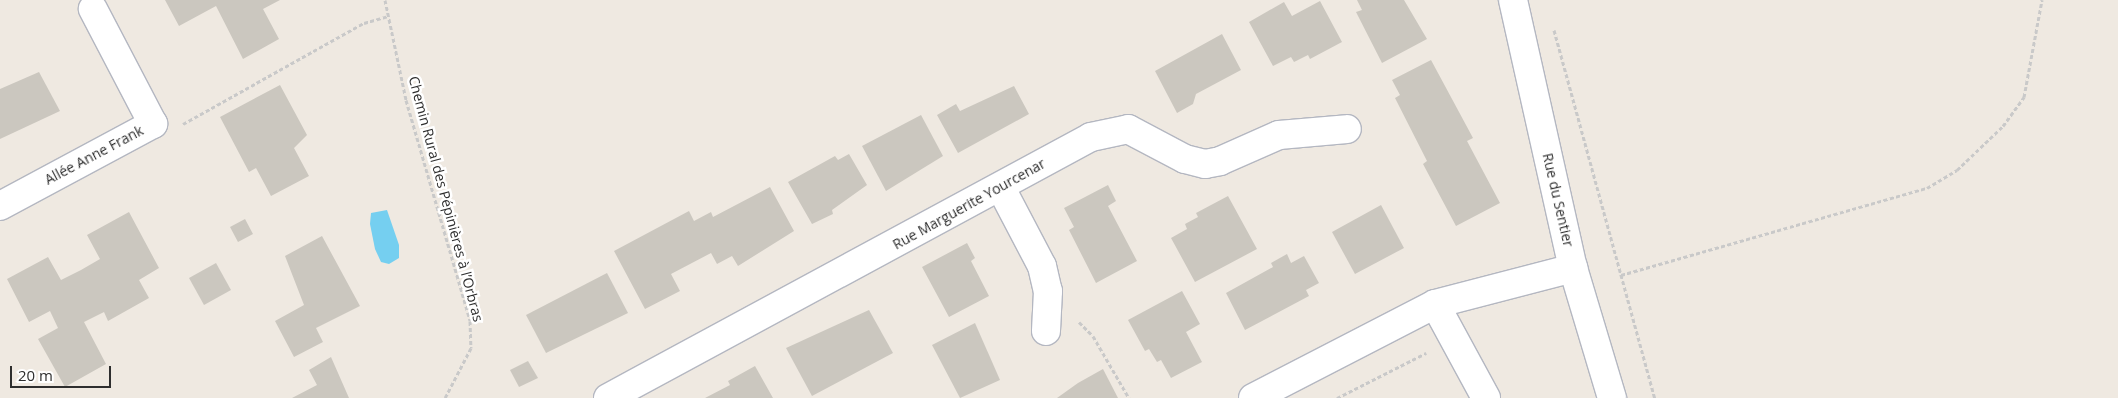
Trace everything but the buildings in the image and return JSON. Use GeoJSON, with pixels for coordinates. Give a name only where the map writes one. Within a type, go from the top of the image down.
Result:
{"type":"FeatureCollection","features":[{"type":"Feature","properties":{"kind":"street","name":"Rue du Sentier"},"geometry":{"type":"LineString","coordinates":[[1513,0],[1573,268],[1612,398]]}},
{"type":"Feature","properties":{"kind":"street","name":"Allée Anne Frank"},"geometry":{"type":"LineString","coordinates":[[0,206],[153,124],[93,9]]}},
{"type":"Feature","properties":{"kind":"street","name":"Rue Marguerite Yourcenar"},"geometry":{"type":"LineString","coordinates":[[608,398],[1110,130],[1128,129],[1204,164],[1220,161],[1279,135],[1346,128]]}},
{"type":"Feature","properties":{"kind":"street"},"geometry":{"type":"LineString","coordinates":[[1001,188],[1042,266],[1048,291],[1046,331]]}},
{"type":"Feature","properties":{"kind":"street"},"geometry":{"type":"LineString","coordinates":[[1253,398],[1435,304],[1573,268]]}},
{"type":"Feature","properties":{"kind":"street"},"geometry":{"type":"LineString","coordinates":[[1435,304],[1486,398]]}},
{"type":"Feature","properties":{"kind":"path","name":"Chemin Rural des Pépinières à l’Orbras"},"geometry":{"type":"LineString","coordinates":[[384,0],[406,100],[470,321],[471,348],[445,398]]}},
{"type":"Feature","properties":{"kind":"path"},"geometry":{"type":"LineString","coordinates":[[1621,275],[1928,188],[1957,170],[2003,126],[2024,97],[2042,0]]}},
{"type":"Feature","properties":{"kind":"path"},"geometry":{"type":"LineString","coordinates":[[153,124],[178,127],[364,24],[388,16]]}},
{"type":"Feature","properties":{"kind":"path"},"geometry":{"type":"LineString","coordinates":[[1552,19],[1655,398]]}},
{"type":"Feature","properties":{"kind":"path"},"geometry":{"type":"LineString","coordinates":[[1076,319],[1093,336],[1129,398]]}},
{"type":"Feature","properties":{"kind":"path"},"geometry":{"type":"LineString","coordinates":[[1337,398],[1454,339]]}},
{"type":"Feature","properties":{"kind":"water"},"geometry":{"type":"Polygon","coordinates":[[[387,210],[399,245],[399,258],[389,264],[381,262],[375,249],[370,224],[371,213],[387,210]]]}}]}
